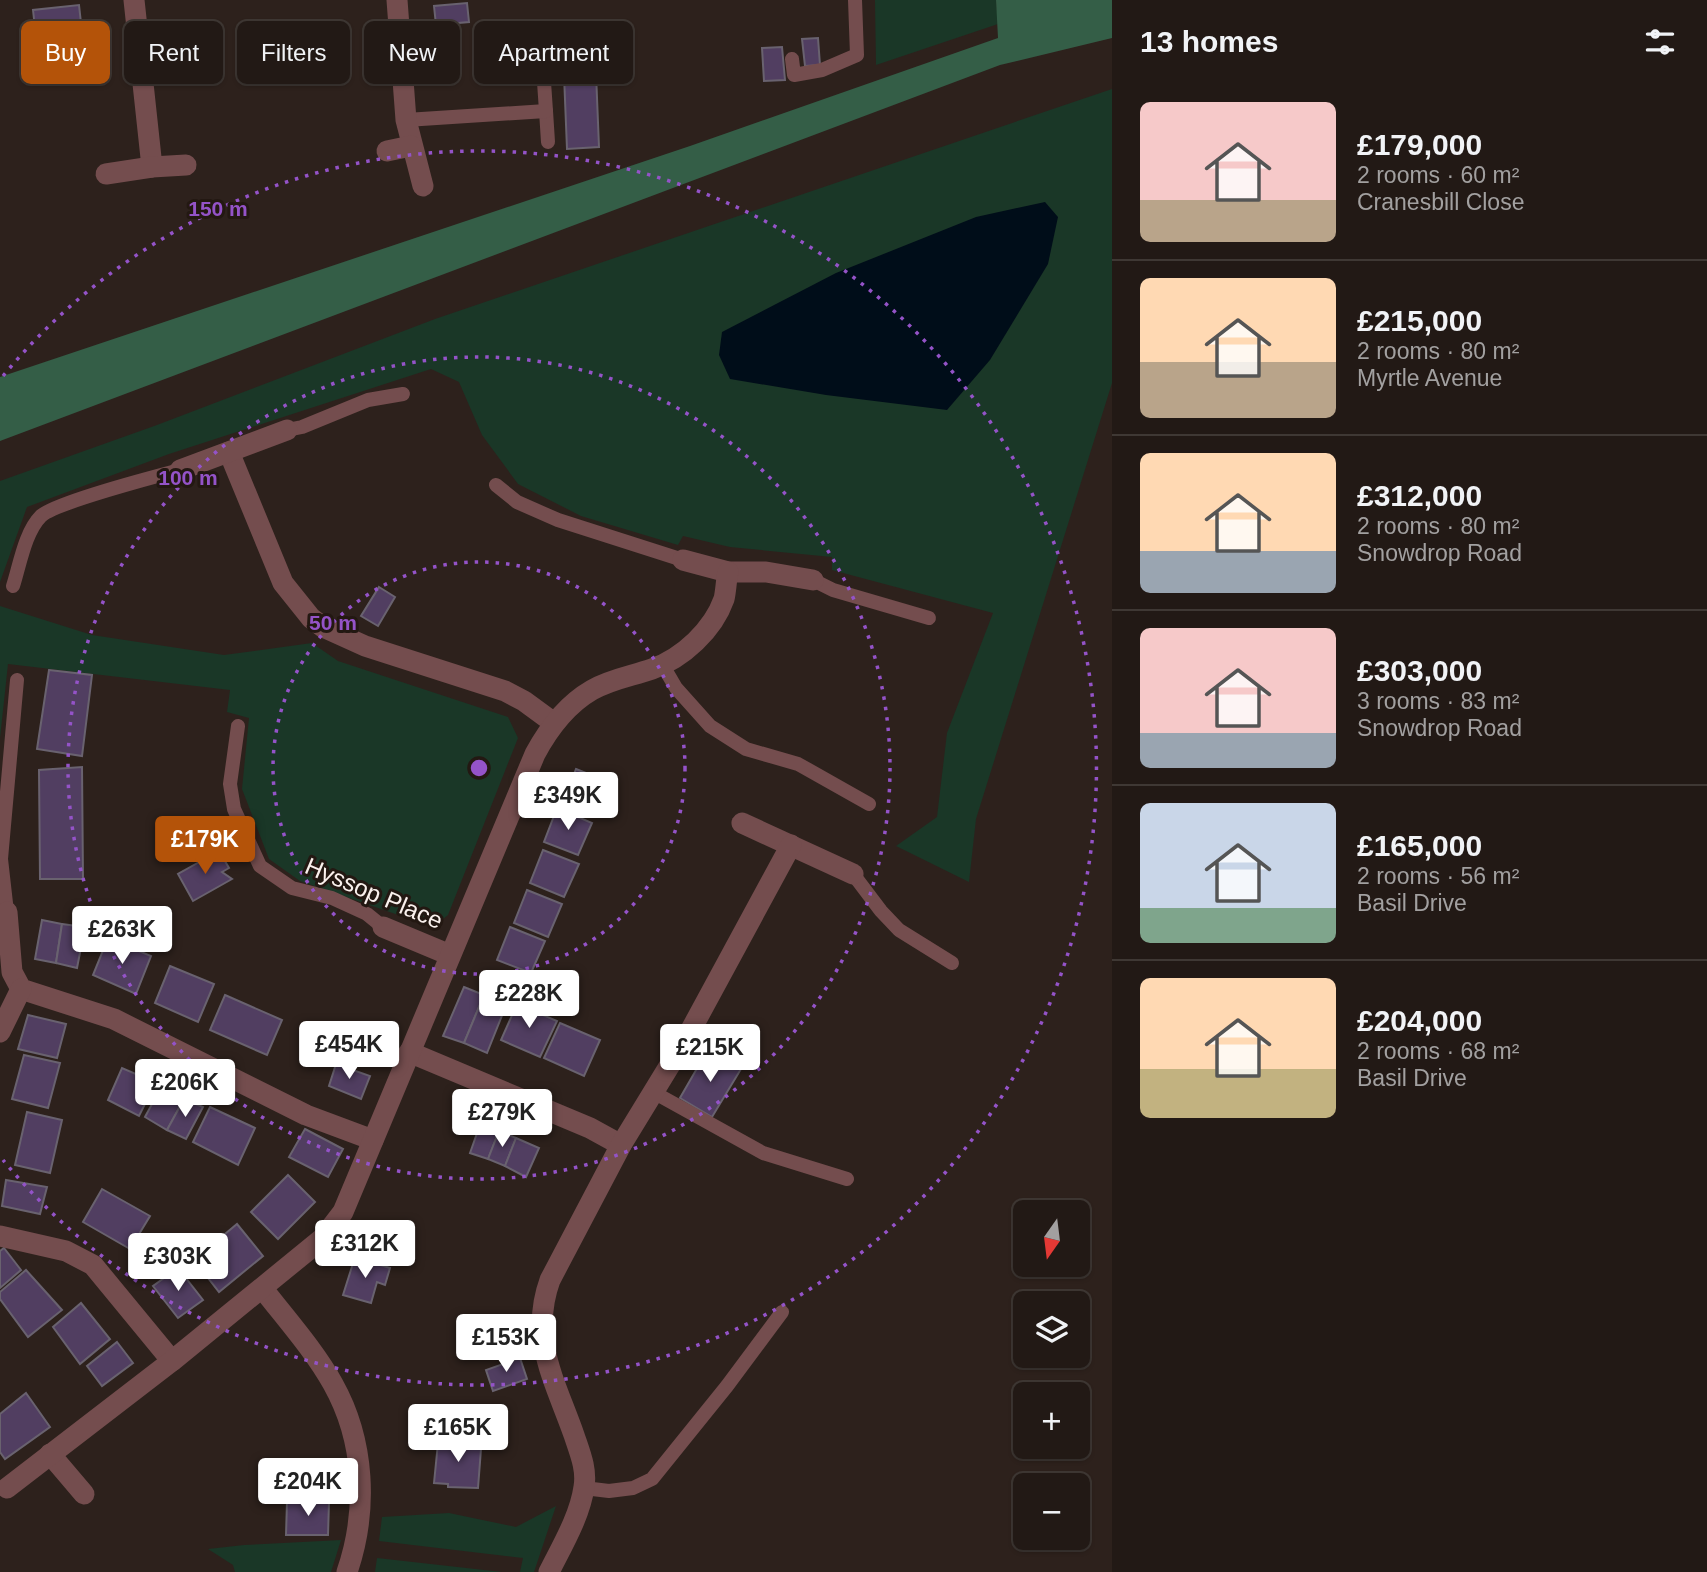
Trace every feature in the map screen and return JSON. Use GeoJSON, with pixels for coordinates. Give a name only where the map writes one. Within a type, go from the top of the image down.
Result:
{"type":"FeatureCollection","features":[{"type":"Feature","properties":{"kind":"street"},"geometry":{"type":"LineString","coordinates":[[134,0],[152,167]]}},
{"type":"Feature","properties":{"kind":"street"},"geometry":{"type":"LineString","coordinates":[[397,0],[406,120],[424,186]]}},
{"type":"Feature","properties":{"kind":"street"},"geometry":{"type":"LineString","coordinates":[[387,151],[411,146]]}},
{"type":"Feature","properties":{"kind":"street"},"geometry":{"type":"LineString","coordinates":[[106,174],[186,165]]}},
{"type":"Feature","properties":{"kind":"street"},"geometry":{"type":"LineString","coordinates":[[180,470],[287,430]]}},
{"type":"Feature","properties":{"kind":"street"},"geometry":{"type":"LineString","coordinates":[[229,452],[283,583],[311,618],[323,627],[365,646],[505,691],[554,723]]}},
{"type":"Feature","properties":{"kind":"street"},"geometry":{"type":"LineString","coordinates":[[684,560],[727,572],[766,572],[813,580]]}},
{"type":"Feature","properties":{"kind":"street"},"geometry":{"type":"LineString","coordinates":[[8,1488],[172,1362],[323,1238],[343,1212],[535,754],[554,723],[572,704],[612,680],[662,664],[688,648],[715,617],[724,598],[727,572]]}},
{"type":"Feature","properties":{"kind":"street"},"geometry":{"type":"LineString","coordinates":[[742,823],[853,874]]}},
{"type":"Feature","properties":{"kind":"street"},"geometry":{"type":"LineString","coordinates":[[549,1572],[578,1511],[584,1488],[585,1465],[544,1350],[541,1312],[551,1280],[621,1145],[687,1037],[791,845]]}},
{"type":"Feature","properties":{"kind":"street"},"geometry":{"type":"LineString","coordinates":[[7,912],[12,972],[21,989],[114,1020],[306,1115],[373,1140]]}},
{"type":"Feature","properties":{"kind":"street","name":"Hyssop Place"},"geometry":{"type":"LineString","coordinates":[[383,927],[450,955]]}},
{"type":"Feature","properties":{"kind":"street"},"geometry":{"type":"LineString","coordinates":[[0,1032],[21,989]]}},
{"type":"Feature","properties":{"kind":"street"},"geometry":{"type":"LineString","coordinates":[[409,1052],[590,1128],[621,1145]]}},
{"type":"Feature","properties":{"kind":"street"},"geometry":{"type":"LineString","coordinates":[[0,1236],[66,1251],[93,1265],[172,1362]]}},
{"type":"Feature","properties":{"kind":"street"},"geometry":{"type":"LineString","coordinates":[[263,1289],[318,1360],[334,1385],[350,1423],[360,1474],[361,1504],[358,1531],[347,1572]]}},
{"type":"Feature","properties":{"kind":"street"},"geometry":{"type":"LineString","coordinates":[[50,1454],[84,1494]]}},
{"type":"Feature","properties":{"kind":"lane"},"geometry":{"type":"LineString","coordinates":[[792,59],[794,75],[822,70],[857,55],[855,0]]}},
{"type":"Feature","properties":{"kind":"lane"},"geometry":{"type":"LineString","coordinates":[[544,84],[548,142]]}},
{"type":"Feature","properties":{"kind":"lane"},"geometry":{"type":"LineString","coordinates":[[406,120],[546,111]]}},
{"type":"Feature","properties":{"kind":"lane"},"geometry":{"type":"LineString","coordinates":[[287,430],[302,427],[368,400],[404,394]]}},
{"type":"Feature","properties":{"kind":"lane"},"geometry":{"type":"LineString","coordinates":[[13,586],[32,527],[43,514],[62,505],[180,470]]}},
{"type":"Feature","properties":{"kind":"lane"},"geometry":{"type":"LineString","coordinates":[[496,485],[517,502],[558,520],[684,560]]}},
{"type":"Feature","properties":{"kind":"lane"},"geometry":{"type":"LineString","coordinates":[[813,580],[833,590],[929,618]]}},
{"type":"Feature","properties":{"kind":"lane"},"geometry":{"type":"LineString","coordinates":[[662,664],[676,688],[710,726],[746,749],[799,764],[869,804]]}},
{"type":"Feature","properties":{"kind":"lane"},"geometry":{"type":"LineString","coordinates":[[7,912],[1,859],[17,680]]}},
{"type":"Feature","properties":{"kind":"lane","name":"Hyssop Place"},"geometry":{"type":"LineString","coordinates":[[238,726],[230,784],[234,809],[260,866],[292,888],[332,898],[367,914],[383,927]]}},
{"type":"Feature","properties":{"kind":"lane"},"geometry":{"type":"LineString","coordinates":[[853,874],[899,930],[952,963]]}},
{"type":"Feature","properties":{"kind":"lane"},"geometry":{"type":"LineString","coordinates":[[653,1092],[763,1153],[847,1179]]}},
{"type":"Feature","properties":{"kind":"lane"},"geometry":{"type":"LineString","coordinates":[[584,1488],[609,1491],[633,1488],[652,1479],[727,1387],[782,1312]]}},
{"type":"Feature","properties":{"kind":"green space"},"geometry":{"type":"Polygon","coordinates":[[[875,0],[996,0],[998,24],[876,65],[875,0]]]}},
{"type":"Feature","properties":{"kind":"green space"},"geometry":{"type":"Polygon","coordinates":[[[996,0],[1112,0],[1112,38],[1000,65],[0,441],[0,377],[690,146],[998,38],[996,0]]]}},
{"type":"Feature","properties":{"kind":"green space"},"geometry":{"type":"Polygon","coordinates":[[[1112,89],[1112,383],[976,819],[969,882],[896,846],[937,817],[947,733],[993,613],[832,570],[832,557],[730,547],[683,536],[678,545],[581,516],[518,484],[482,435],[459,382],[431,369],[169,454],[27,507],[0,582],[0,481],[157,425],[435,319],[1112,89]]]}},
{"type":"Feature","properties":{"kind":"green space"},"geometry":{"type":"Polygon","coordinates":[[[0,606],[92,635],[224,655],[312,643],[338,661],[508,717],[518,738],[448,915],[433,927],[300,881],[269,859],[242,789],[249,718],[227,712],[230,690],[8,664],[0,738],[0,606]]]}},
{"type":"Feature","properties":{"kind":"green space"},"geometry":{"type":"Polygon","coordinates":[[[556,1506],[534,1572],[520,1572],[523,1558],[379,1541],[382,1517],[449,1513],[516,1527],[556,1506]]]}},
{"type":"Feature","properties":{"kind":"green space"},"geometry":{"type":"Polygon","coordinates":[[[341,1540],[331,1572],[235,1572],[233,1565],[208,1549],[244,1545],[341,1540]]]}},
{"type":"Feature","properties":{"kind":"green space"},"geometry":{"type":"Polygon","coordinates":[[[377,1558],[502,1572],[375,1572],[377,1558]]]}},
{"type":"Feature","properties":{"kind":"water"},"geometry":{"type":"Polygon","coordinates":[[[1045,202],[1058,217],[1048,264],[990,360],[947,410],[826,395],[730,379],[719,355],[722,332],[836,273],[976,217],[1045,202]]]}},
{"type":"Feature","properties":{"kind":"building"},"geometry":{"type":"Polygon","coordinates":[[[467,3],[469,22],[436,21],[434,6],[467,3]]]}},
{"type":"Feature","properties":{"kind":"building"},"geometry":{"type":"Polygon","coordinates":[[[79,5],[81,21],[34,21],[33,10],[79,5]]]}},
{"type":"Feature","properties":{"kind":"building"},"geometry":{"type":"Polygon","coordinates":[[[818,38],[820,65],[805,66],[802,39],[818,38]]]}},
{"type":"Feature","properties":{"kind":"building"},"geometry":{"type":"Polygon","coordinates":[[[782,47],[785,80],[764,81],[762,48],[782,47]]]}},
{"type":"Feature","properties":{"kind":"building"},"geometry":{"type":"Polygon","coordinates":[[[564,84],[596,84],[599,147],[567,149],[564,84]]]}},
{"type":"Feature","properties":{"kind":"building"},"geometry":{"type":"Polygon","coordinates":[[[379,587],[395,597],[378,626],[361,616],[379,587]]]}},
{"type":"Feature","properties":{"kind":"building"},"geometry":{"type":"Polygon","coordinates":[[[49,670],[92,675],[82,756],[37,749],[49,670]]]}},
{"type":"Feature","properties":{"kind":"building"},"geometry":{"type":"Polygon","coordinates":[[[82,767],[83,879],[40,879],[39,770],[82,767]]]}},
{"type":"Feature","properties":{"kind":"building"},"geometry":{"type":"Polygon","coordinates":[[[576,769],[611,783],[596,816],[563,802],[576,769]]]}},
{"type":"Feature","properties":{"kind":"building"},"geometry":{"type":"Polygon","coordinates":[[[557,808],[592,823],[578,855],[544,842],[557,808]]]}},
{"type":"Feature","properties":{"kind":"building"},"geometry":{"type":"Polygon","coordinates":[[[543,850],[579,864],[564,897],[530,883],[543,850]]]}},
{"type":"Feature","properties":{"kind":"building"},"geometry":{"type":"Polygon","coordinates":[[[219,851],[229,868],[222,872],[232,879],[193,901],[178,874],[219,851]]]}},
{"type":"Feature","properties":{"kind":"building"},"geometry":{"type":"Polygon","coordinates":[[[527,890],[562,904],[548,937],[514,923],[527,890]]]}},
{"type":"Feature","properties":{"kind":"building"},"geometry":{"type":"Polygon","coordinates":[[[42,920],[62,924],[56,963],[35,959],[42,920]]]}},
{"type":"Feature","properties":{"kind":"building"},"geometry":{"type":"Polygon","coordinates":[[[62,924],[85,927],[77,968],[56,963],[62,924]]]}},
{"type":"Feature","properties":{"kind":"building"},"geometry":{"type":"Polygon","coordinates":[[[510,927],[545,941],[531,973],[497,960],[510,927]]]}},
{"type":"Feature","properties":{"kind":"building"},"geometry":{"type":"Polygon","coordinates":[[[108,938],[151,956],[136,994],[93,975],[108,938]]]}},
{"type":"Feature","properties":{"kind":"building"},"geometry":{"type":"Polygon","coordinates":[[[170,966],[214,984],[198,1022],[155,1003],[170,966]]]}},
{"type":"Feature","properties":{"kind":"building"},"geometry":{"type":"Polygon","coordinates":[[[464,987],[484,995],[464,1043],[443,1036],[464,987]]]}},
{"type":"Feature","properties":{"kind":"building"},"geometry":{"type":"Polygon","coordinates":[[[225,995],[282,1020],[267,1055],[210,1030],[225,995]]]}},
{"type":"Feature","properties":{"kind":"building"},"geometry":{"type":"Polygon","coordinates":[[[484,995],[507,1003],[487,1053],[464,1043],[484,995]]]}},
{"type":"Feature","properties":{"kind":"building"},"geometry":{"type":"Polygon","coordinates":[[[517,1004],[557,1021],[540,1057],[501,1040],[517,1004]]]}},
{"type":"Feature","properties":{"kind":"building"},"geometry":{"type":"Polygon","coordinates":[[[28,1015],[66,1024],[57,1058],[18,1049],[28,1015]]]}},
{"type":"Feature","properties":{"kind":"building"},"geometry":{"type":"Polygon","coordinates":[[[560,1023],[600,1040],[584,1076],[544,1058],[560,1023]]]}},
{"type":"Feature","properties":{"kind":"building"},"geometry":{"type":"Polygon","coordinates":[[[707,1051],[741,1069],[712,1117],[680,1098],[707,1051]]]}},
{"type":"Feature","properties":{"kind":"building"},"geometry":{"type":"Polygon","coordinates":[[[24,1055],[60,1063],[48,1108],[12,1099],[24,1055]]]}},
{"type":"Feature","properties":{"kind":"building"},"geometry":{"type":"Polygon","coordinates":[[[336,1064],[370,1076],[361,1099],[329,1086],[336,1064]]]}},
{"type":"Feature","properties":{"kind":"building"},"geometry":{"type":"Polygon","coordinates":[[[143,1066],[160,1074],[139,1116],[108,1100],[122,1068],[138,1075],[143,1066]]]}},
{"type":"Feature","properties":{"kind":"building"},"geometry":{"type":"Polygon","coordinates":[[[159,1091],[168,1096],[169,1091],[184,1099],[167,1130],[145,1117],[159,1091]]]}},
{"type":"Feature","properties":{"kind":"building"},"geometry":{"type":"Polygon","coordinates":[[[184,1099],[203,1107],[186,1139],[167,1130],[184,1099]]]}},
{"type":"Feature","properties":{"kind":"building"},"geometry":{"type":"Polygon","coordinates":[[[210,1107],[255,1128],[238,1165],[193,1142],[210,1107]]]}},
{"type":"Feature","properties":{"kind":"building"},"geometry":{"type":"Polygon","coordinates":[[[27,1112],[62,1120],[50,1173],[15,1165],[27,1112]]]}},
{"type":"Feature","properties":{"kind":"building"},"geometry":{"type":"Polygon","coordinates":[[[481,1122],[499,1131],[488,1159],[470,1153],[481,1122]]]}},
{"type":"Feature","properties":{"kind":"building"},"geometry":{"type":"Polygon","coordinates":[[[305,1129],[343,1149],[328,1177],[289,1157],[305,1129]]]}},
{"type":"Feature","properties":{"kind":"building"},"geometry":{"type":"Polygon","coordinates":[[[499,1131],[516,1138],[505,1166],[488,1159],[499,1131]]]}},
{"type":"Feature","properties":{"kind":"building"},"geometry":{"type":"Polygon","coordinates":[[[516,1138],[539,1148],[526,1177],[505,1166],[516,1138]]]}},
{"type":"Feature","properties":{"kind":"building"},"geometry":{"type":"Polygon","coordinates":[[[288,1175],[315,1202],[278,1239],[251,1212],[288,1175]]]}},
{"type":"Feature","properties":{"kind":"building"},"geometry":{"type":"Polygon","coordinates":[[[6,1180],[47,1187],[40,1214],[2,1206],[6,1180]]]}},
{"type":"Feature","properties":{"kind":"building"},"geometry":{"type":"Polygon","coordinates":[[[102,1189],[150,1216],[130,1249],[83,1222],[102,1189]]]}},
{"type":"Feature","properties":{"kind":"building"},"geometry":{"type":"Polygon","coordinates":[[[237,1224],[263,1256],[219,1292],[194,1260],[237,1224]]]}},
{"type":"Feature","properties":{"kind":"building"},"geometry":{"type":"Polygon","coordinates":[[[4,1248],[21,1270],[0,1288],[0,1251],[4,1248]]]}},
{"type":"Feature","properties":{"kind":"building"},"geometry":{"type":"Polygon","coordinates":[[[355,1257],[390,1268],[385,1285],[377,1282],[371,1303],[343,1295],[355,1257]]]}},
{"type":"Feature","properties":{"kind":"building"},"geometry":{"type":"Polygon","coordinates":[[[178,1268],[203,1300],[178,1318],[153,1286],[178,1268]]]}},
{"type":"Feature","properties":{"kind":"building"},"geometry":{"type":"Polygon","coordinates":[[[26,1270],[62,1310],[28,1337],[0,1299],[0,1292],[26,1270]]]}},
{"type":"Feature","properties":{"kind":"building"},"geometry":{"type":"Polygon","coordinates":[[[81,1303],[110,1339],[80,1364],[53,1327],[81,1303]]]}},
{"type":"Feature","properties":{"kind":"building"},"geometry":{"type":"Polygon","coordinates":[[[117,1342],[133,1363],[102,1386],[87,1366],[117,1342]]]}},
{"type":"Feature","properties":{"kind":"building"},"geometry":{"type":"Polygon","coordinates":[[[520,1358],[527,1379],[493,1391],[486,1370],[520,1358]]]}},
{"type":"Feature","properties":{"kind":"building"},"geometry":{"type":"Polygon","coordinates":[[[26,1393],[50,1427],[5,1459],[0,1452],[0,1414],[26,1393]]]}},
{"type":"Feature","properties":{"kind":"building"},"geometry":{"type":"Polygon","coordinates":[[[455,1436],[468,1437],[467,1448],[481,1449],[478,1488],[448,1487],[448,1484],[434,1483],[438,1443],[454,1444],[455,1436]]]}},
{"type":"Feature","properties":{"kind":"building"},"geometry":{"type":"Polygon","coordinates":[[[295,1462],[336,1463],[336,1496],[293,1495],[295,1462]]]}},
{"type":"Feature","properties":{"kind":"building"},"geometry":{"type":"Polygon","coordinates":[[[287,1502],[329,1502],[328,1535],[286,1535],[287,1502]]]}}]}
